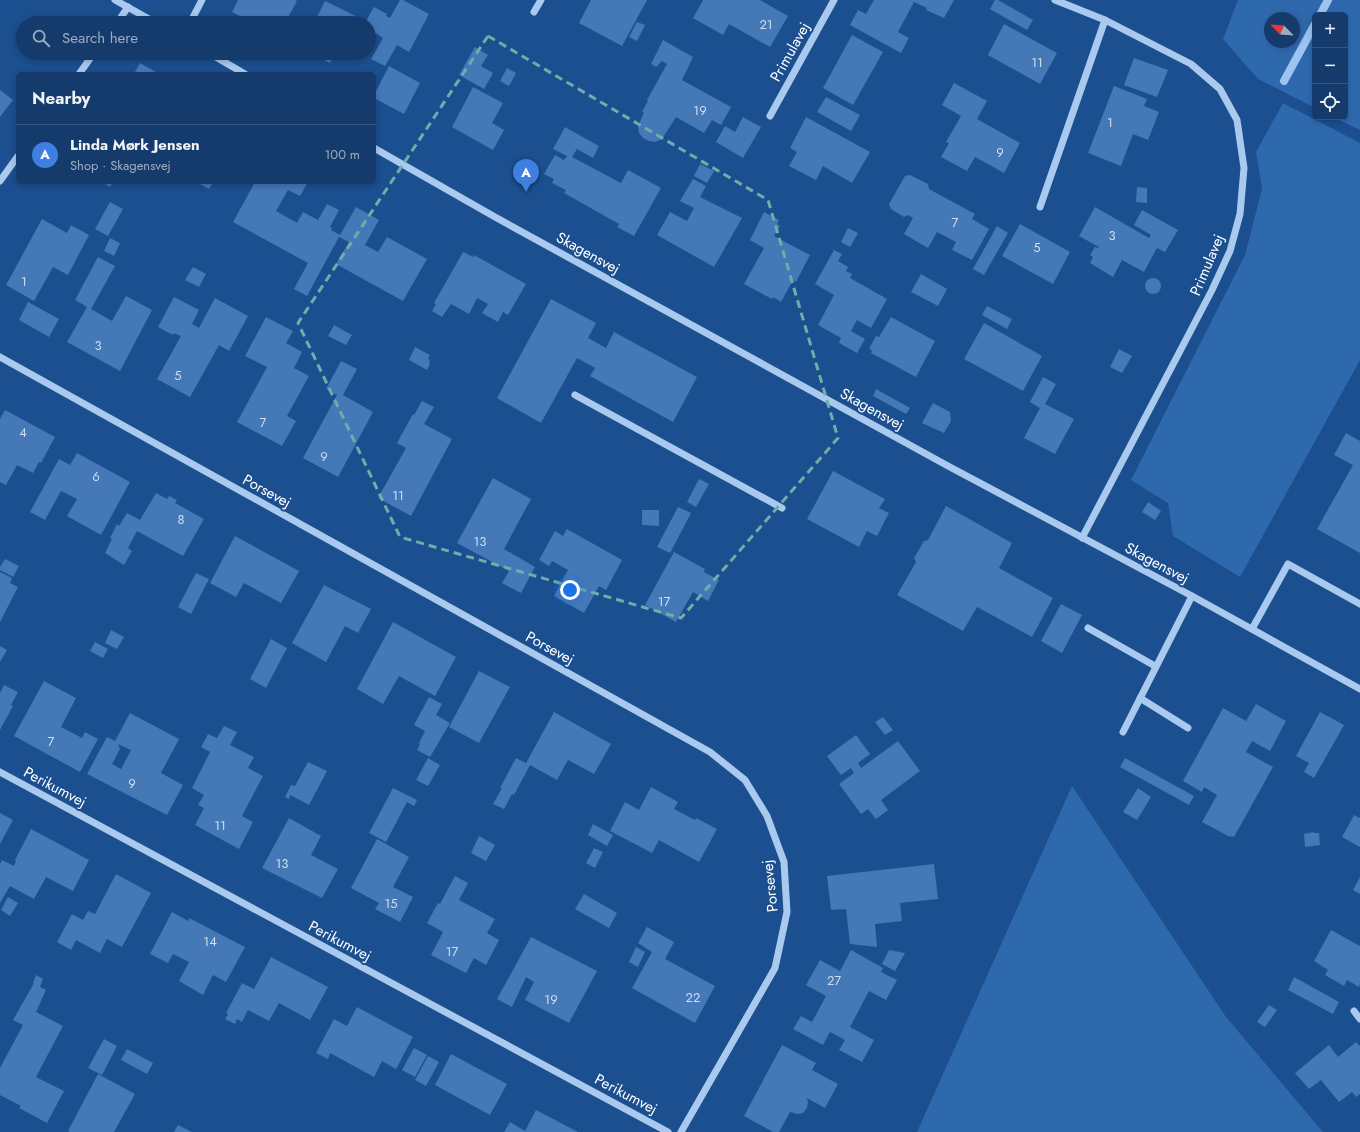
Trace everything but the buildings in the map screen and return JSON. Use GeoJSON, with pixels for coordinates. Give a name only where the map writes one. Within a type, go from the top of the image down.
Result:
{"type":"FeatureCollection","features":[{"type":"Feature","properties":{"kind":"street"},"geometry":{"type":"LineString","coordinates":[[115,0],[144,16]]}},
{"type":"Feature","properties":{"kind":"street"},"geometry":{"type":"LineString","coordinates":[[194,16],[202,0]]}},
{"type":"Feature","properties":{"kind":"street"},"geometry":{"type":"LineString","coordinates":[[534,12],[541,0]]}},
{"type":"Feature","properties":{"kind":"street","name":"Primulavej"},"geometry":{"type":"LineString","coordinates":[[770,116],[834,0]]}},
{"type":"Feature","properties":{"kind":"street","name":"Primulavej"},"geometry":{"type":"LineString","coordinates":[[1055,0],[1105,20],[1191,64],[1220,89],[1237,120],[1244,168],[1240,214],[1230,251],[1212,290],[1082,538]]}},
{"type":"Feature","properties":{"kind":"street"},"geometry":{"type":"LineString","coordinates":[[122,16],[128,7]]}},
{"type":"Feature","properties":{"kind":"street"},"geometry":{"type":"LineString","coordinates":[[1040,207],[1105,20]]}},
{"type":"Feature","properties":{"kind":"street"},"geometry":{"type":"LineString","coordinates":[[80,72],[89,60]]}},
{"type":"Feature","properties":{"kind":"street"},"geometry":{"type":"LineString","coordinates":[[220,60],[241,72]]}},
{"type":"Feature","properties":{"kind":"street","name":"Skagensvej"},"geometry":{"type":"LineString","coordinates":[[376,149],[495,217],[1360,689]]}},
{"type":"Feature","properties":{"kind":"street"},"geometry":{"type":"LineString","coordinates":[[0,181],[16,159]]}},
{"type":"Feature","properties":{"kind":"street","name":"Porsevej"},"geometry":{"type":"LineString","coordinates":[[0,357],[710,752],[745,780],[767,816],[784,862],[787,912],[775,968],[681,1132]]}},
{"type":"Feature","properties":{"kind":"street"},"geometry":{"type":"LineString","coordinates":[[575,395],[782,508]]}},
{"type":"Feature","properties":{"kind":"street"},"geometry":{"type":"LineString","coordinates":[[1252,629],[1288,564],[1360,604]]}},
{"type":"Feature","properties":{"kind":"street"},"geometry":{"type":"LineString","coordinates":[[1123,732],[1155,666],[1192,596]]}},
{"type":"Feature","properties":{"kind":"street"},"geometry":{"type":"LineString","coordinates":[[1088,628],[1155,666]]}},
{"type":"Feature","properties":{"kind":"street"},"geometry":{"type":"LineString","coordinates":[[1140,698],[1188,728]]}},
{"type":"Feature","properties":{"kind":"street","name":"Perikumvej"},"geometry":{"type":"LineString","coordinates":[[0,772],[668,1132]]}},
{"type":"Feature","properties":{"kind":"street"},"geometry":{"type":"LineString","coordinates":[[1354,1011],[1360,1019]]}},
{"type":"Feature","properties":{"kind":"highlighted area"},"geometry":{"type":"Polygon","coordinates":[[[488,36],[768,200],[838,438],[681,618],[400,537],[298,323],[488,36]]]}},
{"type":"Feature","properties":{"kind":"shaded area"},"geometry":{"type":"Polygon","coordinates":[[[1238,0],[1360,0],[1360,130],[1339,120],[1348,120],[1348,12],[1312,12],[1312,106],[1258,79],[1223,39],[1238,0]]]}},
{"type":"Feature","properties":{"kind":"shaded area"},"geometry":{"type":"Polygon","coordinates":[[[1283,103],[1312,118],[1312,120],[1316,120],[1360,143],[1360,360],[1240,577],[1173,536],[1168,503],[1131,480],[1245,255],[1262,189],[1256,152],[1283,103]]]}},
{"type":"Feature","properties":{"kind":"shaded area"},"geometry":{"type":"Polygon","coordinates":[[[1072,786],[1226,1017],[1323,1132],[917,1132],[1072,786]]]}},
{"type":"Feature","properties":{"kind":"waterway"},"geometry":{"type":"LineString","coordinates":[[1322,12],[1328,0]]}},
{"type":"Feature","properties":{"kind":"waterway"},"geometry":{"type":"LineString","coordinates":[[1284,81],[1312,30]]}},
{"type":"Feature","properties":{"kind":"place","name":"Linda Mørk Jensen"},"geometry":{"type":"Point","coordinates":[526,192]}}]}
